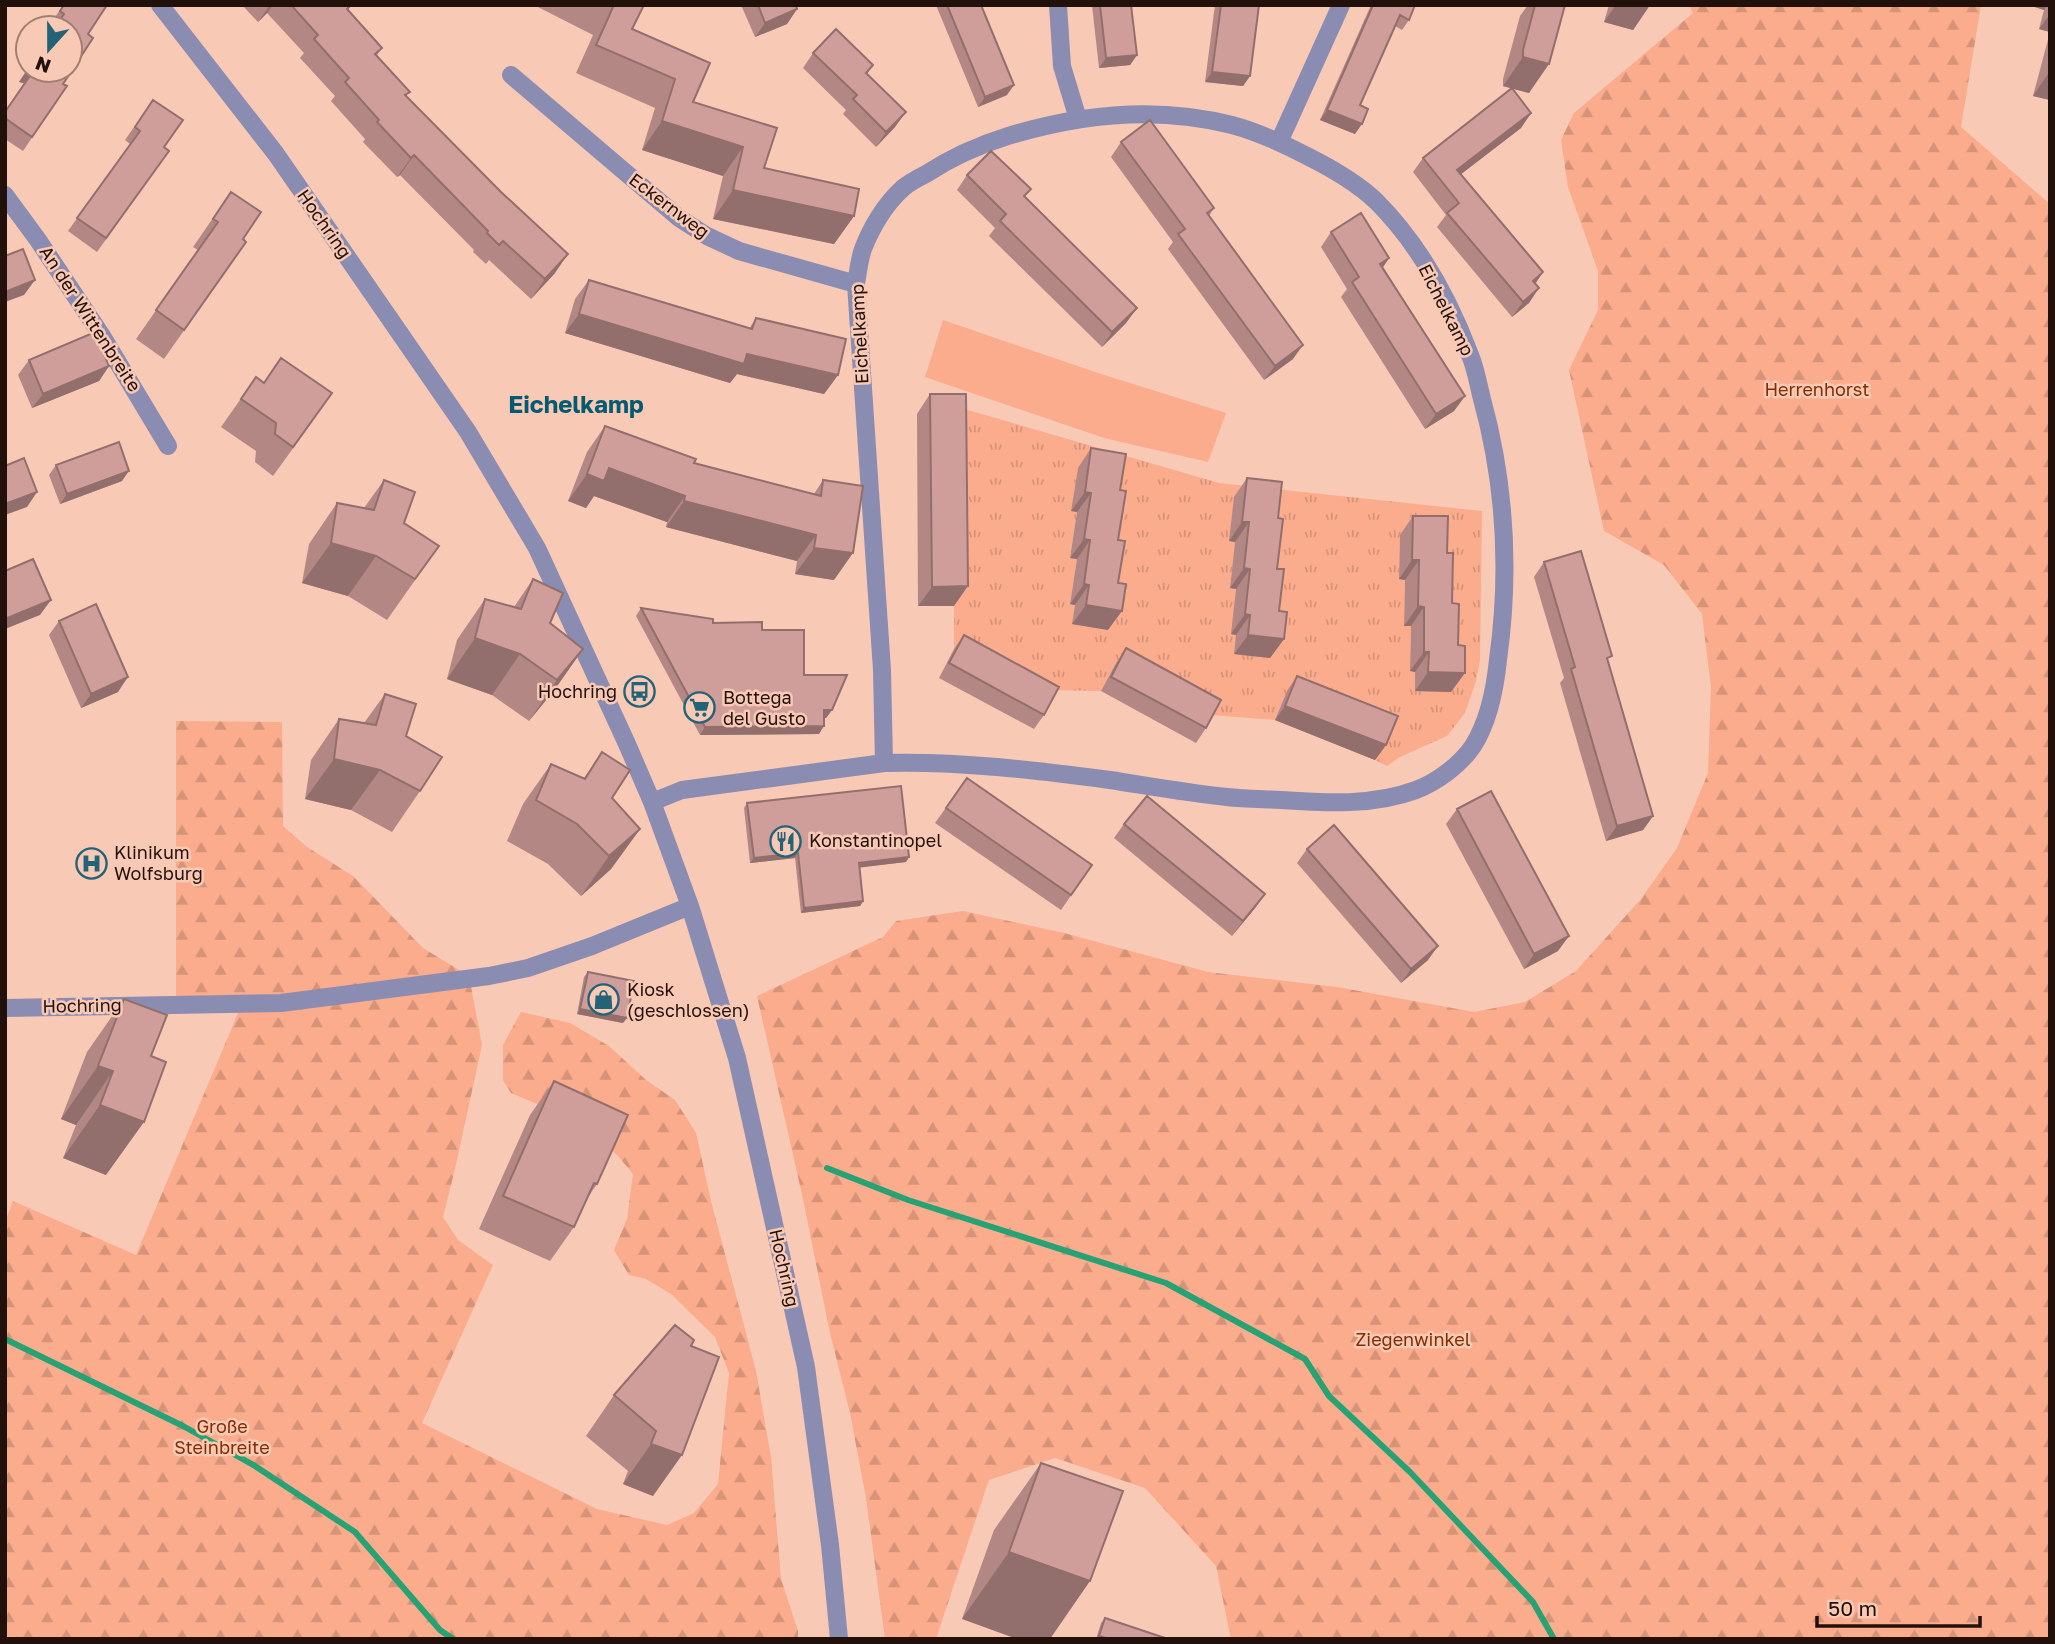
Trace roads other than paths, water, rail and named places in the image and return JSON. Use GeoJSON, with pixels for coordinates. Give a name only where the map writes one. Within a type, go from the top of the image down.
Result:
{"type":"FeatureCollection","features":[{"type":"Feature","properties":{"kind":"street","name":"Hochring"},"geometry":{"type":"LineString","coordinates":[[160,5],[276,154],[468,432],[537,548],[628,744],[690,906],[737,1058],[806,1367],[830,1545],[838,1639]]}},
{"type":"Feature","properties":{"kind":"street"},"geometry":{"type":"LineString","coordinates":[[1058,5],[1062,66],[1078,119]]}},
{"type":"Feature","properties":{"kind":"street"},"geometry":{"type":"LineString","coordinates":[[1279,142],[1341,5]]}},
{"type":"Feature","properties":{"kind":"street","name":"Eckernweg"},"geometry":{"type":"LineString","coordinates":[[511,75],[679,218],[706,236],[739,251],[856,284]]}},
{"type":"Feature","properties":{"kind":"street","name":"Eichelkamp"},"geometry":{"type":"LineString","coordinates":[[652,802],[682,790],[884,763],[979,765],[1105,779],[1227,797],[1319,803],[1397,796],[1435,781],[1452,769],[1471,749],[1484,724],[1492,700],[1504,618],[1506,587],[1501,504],[1492,436],[1471,357],[1440,288],[1406,236],[1373,198],[1329,168],[1279,142],[1232,125],[1187,117],[1142,114],[1078,119],[986,143],[946,161],[902,189],[878,219],[862,252],[856,284],[882,670],[884,763]]}},
{"type":"Feature","properties":{"kind":"street","name":"An der Wittenbreite"},"geometry":{"type":"LineString","coordinates":[[5,195],[102,336],[168,446]]}},
{"type":"Feature","properties":{"kind":"street","name":"Hochring"},"geometry":{"type":"LineString","coordinates":[[5,1008],[281,1003],[489,976],[528,968],[592,946],[690,906]]}},
{"type":"Feature","properties":{"kind":"waterway"},"geometry":{"type":"LineString","coordinates":[[827,1168],[908,1200],[1166,1283],[1305,1359],[1329,1396],[1410,1472],[1533,1602],[1554,1639]]}},
{"type":"Feature","properties":{"kind":"waterway"},"geometry":{"type":"LineString","coordinates":[[5,1339],[183,1426],[255,1466],[355,1532],[440,1630],[453,1639]]}},
{"type":"Feature","properties":{"kind":"place","name":"Hochring"},"geometry":{"type":"Point","coordinates":[640,692]}},
{"type":"Feature","properties":{"kind":"place","name":"Bottega del Gusto"},"geometry":{"type":"Point","coordinates":[700,708]}},
{"type":"Feature","properties":{"kind":"place","name":"Konstantinopel"},"geometry":{"type":"Point","coordinates":[786,841]}},
{"type":"Feature","properties":{"kind":"place","name":"Klinikum Wolfsburg"},"geometry":{"type":"Point","coordinates":[91,863]}},
{"type":"Feature","properties":{"kind":"place","name":"Kiosk (geschlossen)"},"geometry":{"type":"Point","coordinates":[604,1000]}},
{"type":"Feature","properties":{"kind":"district","name":"Eichelkamp"},"geometry":{"type":"Point","coordinates":[576,405]}},
{"type":"Feature","properties":{"kind":"park label","name":"Herrenhorst"},"geometry":{"type":"Point","coordinates":[1817,390]}},
{"type":"Feature","properties":{"kind":"park label","name":"Ziegenwinkel"},"geometry":{"type":"Point","coordinates":[1413,1340]}},
{"type":"Feature","properties":{"kind":"park label","name":"Große Steinbreite"},"geometry":{"type":"Point","coordinates":[222,1437]}}]}
